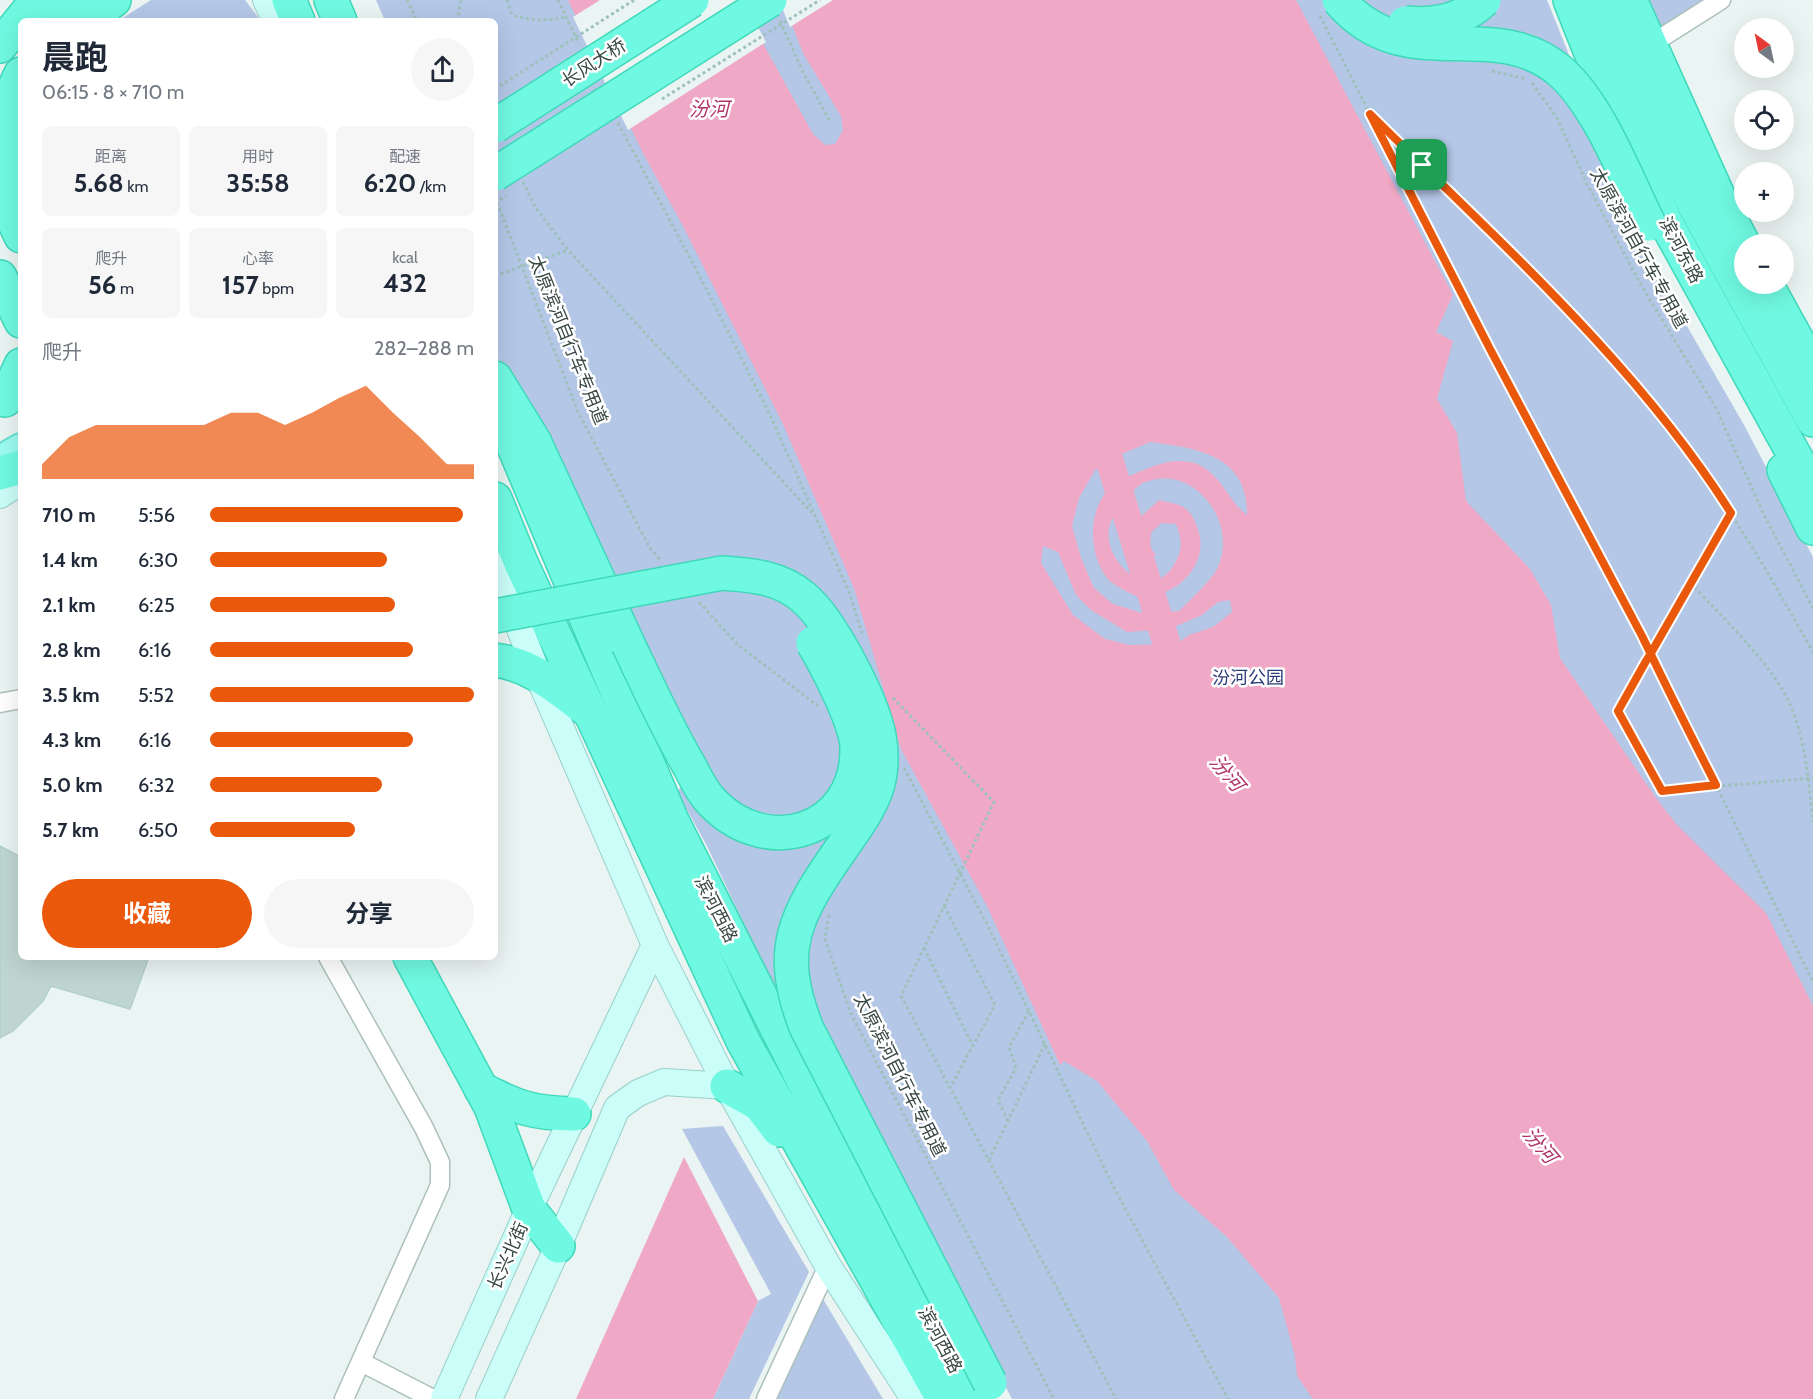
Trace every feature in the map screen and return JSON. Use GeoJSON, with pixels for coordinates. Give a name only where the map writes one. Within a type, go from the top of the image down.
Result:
{"type":"FeatureCollection","features":[{"type":"Feature","properties":{"kind":"highway"},"geometry":{"type":"LineString","coordinates":[[23,18],[37,0]]}},
{"type":"Feature","properties":{"kind":"highway"},"geometry":{"type":"LineString","coordinates":[[49,18],[70,0]]}},
{"type":"Feature","properties":{"kind":"highway"},"geometry":{"type":"LineString","coordinates":[[65,18],[86,0]]}},
{"type":"Feature","properties":{"kind":"highway"},"geometry":{"type":"LineString","coordinates":[[90,18],[114,0]]}},
{"type":"Feature","properties":{"kind":"highway"},"geometry":{"type":"LineString","coordinates":[[289,0],[297,18]]}},
{"type":"Feature","properties":{"kind":"highway"},"geometry":{"type":"LineString","coordinates":[[306,0],[313,18]]}},
{"type":"Feature","properties":{"kind":"highway"},"geometry":{"type":"LineString","coordinates":[[331,0],[339,18]]}},
{"type":"Feature","properties":{"kind":"highway"},"geometry":{"type":"LineString","coordinates":[[353,0],[356,18]]}},
{"type":"Feature","properties":{"kind":"highway","name":"长风大桥"},"geometry":{"type":"LineString","coordinates":[[498,124],[692,0]]}},
{"type":"Feature","properties":{"kind":"highway"},"geometry":{"type":"LineString","coordinates":[[1362,0],[1389,18],[1423,25],[1461,16],[1484,0]]}},
{"type":"Feature","properties":{"kind":"highway","name":"滨河东路"},"geometry":{"type":"LineString","coordinates":[[1570,0],[1603,83],[1665,221],[1813,489]]}},
{"type":"Feature","properties":{"kind":"highway","name":"滨河东路"},"geometry":{"type":"LineString","coordinates":[[1602,0],[1634,79],[1730,243],[1813,420]]}},
{"type":"Feature","properties":{"kind":"highway"},"geometry":{"type":"LineString","coordinates":[[1630,0],[1720,200],[1730,243]]}},
{"type":"Feature","properties":{"kind":"highway"},"geometry":{"type":"LineString","coordinates":[[1327,4],[1366,26],[1396,39],[1510,47],[1544,60],[1579,91],[1596,119],[1649,224],[1733,371],[1813,528]]}},
{"type":"Feature","properties":{"kind":"highway"},"geometry":{"type":"LineString","coordinates":[[507,175],[772,5]]}},
{"type":"Feature","properties":{"kind":"highway"},"geometry":{"type":"LineString","coordinates":[[0,46],[18,24]]}},
{"type":"Feature","properties":{"kind":"highway"},"geometry":{"type":"LineString","coordinates":[[0,99],[18,59]]}},
{"type":"Feature","properties":{"kind":"highway"},"geometry":{"type":"LineString","coordinates":[[18,80],[4,124],[2,165],[7,203],[18,229]]}},
{"type":"Feature","properties":{"kind":"highway"},"geometry":{"type":"LineString","coordinates":[[0,214],[18,257]]}},
{"type":"Feature","properties":{"kind":"highway"},"geometry":{"type":"LineString","coordinates":[[0,277],[18,315]]}},
{"type":"Feature","properties":{"kind":"highway"},"geometry":{"type":"LineString","coordinates":[[1772,294],[1813,369]]}},
{"type":"Feature","properties":{"kind":"highway"},"geometry":{"type":"LineString","coordinates":[[8,392],[18,371]]}},
{"type":"Feature","properties":{"kind":"highway"},"geometry":{"type":"LineString","coordinates":[[498,383],[534,441],[613,612],[628,645],[677,746],[710,801],[745,826],[772,833],[794,832],[815,825],[836,810],[849,790],[856,769],[857,745],[849,719],[819,652],[792,616],[776,604],[737,592],[720,592],[613,612],[498,632]]}},
{"type":"Feature","properties":{"kind":"highway","name":"滨河西路"},"geometry":{"type":"LineString","coordinates":[[498,409],[672,821],[830,1131],[942,1343],[987,1394]]}},
{"type":"Feature","properties":{"kind":"highway"},"geometry":{"type":"LineString","coordinates":[[0,473],[18,467]]}},
{"type":"Feature","properties":{"kind":"highway","name":"滨河西路"},"geometry":{"type":"LineString","coordinates":[[498,506],[521,563],[743,1041],[833,1201],[920,1398]]}},
{"type":"Feature","properties":{"kind":"highway"},"geometry":{"type":"LineString","coordinates":[[498,615],[722,573],[756,575],[780,582],[804,597],[823,618],[869,706],[879,736],[881,768],[876,790],[863,816],[818,882],[796,927],[790,954],[790,975],[794,997],[807,1029],[925,1257],[987,1394]]}},
{"type":"Feature","properties":{"kind":"highway"},"geometry":{"type":"LineString","coordinates":[[498,660],[513,662],[537,673],[589,711]]}},
{"type":"Feature","properties":{"kind":"highway"},"geometry":{"type":"LineString","coordinates":[[412,960],[491,1107],[529,1209],[558,1246]]}},
{"type":"Feature","properties":{"kind":"highway"},"geometry":{"type":"LineString","coordinates":[[727,1086],[759,1104],[833,1201]]}},
{"type":"Feature","properties":{"kind":"highway"},"geometry":{"type":"LineString","coordinates":[[482,1089],[519,1108],[543,1114],[574,1114]]}},
{"type":"Feature","properties":{"kind":"highway"},"geometry":{"type":"LineString","coordinates":[[925,1257],[942,1343]]}},
{"type":"Feature","properties":{"kind":"main road"},"geometry":{"type":"LineString","coordinates":[[0,460],[18,450]]}},
{"type":"Feature","properties":{"kind":"street"},"geometry":{"type":"LineString","coordinates":[[266,0],[275,18]]}},
{"type":"Feature","properties":{"kind":"street"},"geometry":{"type":"LineString","coordinates":[[1650,45],[1721,0]]}},
{"type":"Feature","properties":{"kind":"street"},"geometry":{"type":"LineString","coordinates":[[8,392],[18,365]]}},
{"type":"Feature","properties":{"kind":"street"},"geometry":{"type":"LineString","coordinates":[[0,495],[18,483]]}},
{"type":"Feature","properties":{"kind":"street"},"geometry":{"type":"LineString","coordinates":[[498,573],[537,673],[655,945],[727,1086],[828,1266],[920,1398]]}},
{"type":"Feature","properties":{"kind":"street"},"geometry":{"type":"LineString","coordinates":[[0,703],[18,700]]}},
{"type":"Feature","properties":{"kind":"street","name":"长兴北街"},"geometry":{"type":"LineString","coordinates":[[444,1399],[529,1209],[655,945]]}},
{"type":"Feature","properties":{"kind":"street"},"geometry":{"type":"LineString","coordinates":[[330,960],[424,1128],[440,1162],[440,1185],[344,1399]]}},
{"type":"Feature","properties":{"kind":"street"},"geometry":{"type":"LineString","coordinates":[[489,1399],[617,1108],[638,1093],[664,1082],[727,1086]]}},
{"type":"Feature","properties":{"kind":"street"},"geometry":{"type":"LineString","coordinates":[[766,1399],[828,1266]]}},
{"type":"Feature","properties":{"kind":"street"},"geometry":{"type":"LineString","coordinates":[[361,1362],[433,1399]]}},
{"type":"Feature","properties":{"kind":"path"},"geometry":{"type":"LineString","coordinates":[[407,0],[416,18]]}},
{"type":"Feature","properties":{"kind":"path"},"geometry":{"type":"LineString","coordinates":[[458,18],[461,0]]}},
{"type":"Feature","properties":{"kind":"path"},"geometry":{"type":"LineString","coordinates":[[507,0],[512,15],[521,18],[544,21],[565,17]]}},
{"type":"Feature","properties":{"kind":"path"},"geometry":{"type":"LineString","coordinates":[[498,87],[634,0]]}},
{"type":"Feature","properties":{"kind":"path"},"geometry":{"type":"LineString","coordinates":[[1327,4],[1370,114],[1490,349],[1651,653],[1813,982]]}},
{"type":"Feature","properties":{"kind":"path"},"geometry":{"type":"LineString","coordinates":[[772,5],[804,74],[831,123]]}},
{"type":"Feature","properties":{"kind":"path","name":"太原滨河自行车专用道"},"geometry":{"type":"LineString","coordinates":[[1489,70],[1530,80],[1557,118],[1587,184],[1641,285],[1716,408],[1764,515],[1813,608]]}},
{"type":"Feature","properties":{"kind":"path"},"geometry":{"type":"LineString","coordinates":[[1370,114],[1527,267],[1597,343],[1700,464],[1813,652]]}},
{"type":"Feature","properties":{"kind":"path"},"geometry":{"type":"LineString","coordinates":[[507,175],[568,250],[815,517]]}},
{"type":"Feature","properties":{"kind":"path","name":"太原滨河自行车专用道"},"geometry":{"type":"LineString","coordinates":[[498,204],[578,412],[650,548],[665,566]]}},
{"type":"Feature","properties":{"kind":"path"},"geometry":{"type":"LineString","coordinates":[[498,275],[568,250]]}},
{"type":"Feature","properties":{"kind":"path"},"geometry":{"type":"LineString","coordinates":[[1731,513],[1618,711],[1662,791],[1811,778]]}},
{"type":"Feature","properties":{"kind":"path"},"geometry":{"type":"LineString","coordinates":[[1691,583],[1765,664],[1791,707],[1811,778],[1813,822]]}},
{"type":"Feature","properties":{"kind":"path"},"geometry":{"type":"LineString","coordinates":[[697,601],[737,644],[824,711]]}},
{"type":"Feature","properties":{"kind":"path"},"geometry":{"type":"LineString","coordinates":[[885,690],[994,802],[901,996],[1116,1399]]}},
{"type":"Feature","properties":{"kind":"path"},"geometry":{"type":"LineString","coordinates":[[944,906],[995,1005],[950,1088]]}},
{"type":"Feature","properties":{"kind":"path","name":"太原滨河自行车专用道"},"geometry":{"type":"LineString","coordinates":[[830,909],[825,939],[851,1014],[1053,1399]]}},
{"type":"Feature","properties":{"kind":"path"},"geometry":{"type":"LineString","coordinates":[[924,948],[973,1046]]}},
{"type":"Feature","properties":{"kind":"path"},"geometry":{"type":"LineString","coordinates":[[1008,1121],[998,1100],[1016,1068],[1009,1047],[1029,1011]]}},
{"type":"Feature","properties":{"kind":"path"},"geometry":{"type":"LineString","coordinates":[[989,1160],[1045,1044]]}},
{"type":"Feature","properties":{"kind":"green space"},"geometry":{"type":"Polygon","coordinates":[[[151,0],[245,0],[259,18],[123,18],[151,0]]]}},
{"type":"Feature","properties":{"kind":"green space","name":"汾河公园"},"geometry":{"type":"Polygon","coordinates":[[[376,0],[1547,0],[1580,82],[1616,203],[1744,425],[1813,557],[1813,1399],[1012,1399],[825,1041],[770,979],[707,846],[677,792],[697,765],[536,418],[498,359],[498,18],[384,18],[376,0]]]}},
{"type":"Feature","properties":{"kind":"green space"},"geometry":{"type":"Polygon","coordinates":[[[1637,0],[1702,0],[1652,33],[1637,0]]]}},
{"type":"Feature","properties":{"kind":"green space"},"geometry":{"type":"Polygon","coordinates":[[[723,1126],[809,1272],[749,1399],[713,1399],[758,1301],[771,1294],[682,1129],[723,1126]]]}},
{"type":"Feature","properties":{"kind":"green space"},"geometry":{"type":"Polygon","coordinates":[[[823,1299],[883,1399],[776,1399],[823,1299]]]}},
{"type":"Feature","properties":{"kind":"water","name":"汾河公园"},"geometry":{"type":"Polygon","coordinates":[[[568,0],[739,0],[813,134],[825,145],[835,144],[843,130],[841,116],[804,55],[782,0],[1296,0],[1453,295],[1436,332],[1453,341],[1437,399],[1457,433],[1466,501],[1530,569],[1551,605],[1560,658],[1677,825],[1766,913],[1813,1006],[1813,1399],[1313,1399],[1297,1376],[1295,1356],[1279,1298],[1227,1237],[1174,1190],[1147,1141],[1097,1081],[1064,1061],[1060,1065],[987,906],[901,749],[854,588],[783,424],[683,226],[644,155],[568,0]],[[1150,442],[1122,454],[1095,470],[1079,498],[1072,526],[1081,558],[1094,588],[1113,604],[1145,614],[1179,611],[1196,595],[1218,568],[1223,545],[1221,528],[1215,512],[1205,498],[1192,487],[1177,480],[1161,479],[1138,486],[1114,515],[1109,532],[1110,546],[1117,560],[1127,571],[1139,579],[1152,581],[1164,576],[1178,558],[1181,544],[1176,524],[1161,523],[1151,533],[1150,547],[1156,555],[1145,560],[1133,549],[1129,537],[1135,522],[1159,500],[1179,505],[1187,510],[1197,527],[1200,551],[1191,572],[1174,588],[1163,593],[1138,597],[1109,581],[1101,568],[1094,546],[1093,533],[1097,509],[1109,489],[1133,474],[1155,466],[1173,461],[1191,462],[1212,474],[1247,515],[1245,495],[1239,479],[1229,467],[1202,452],[1150,442]],[[1043,546],[1041,563],[1073,615],[1105,639],[1130,645],[1177,644],[1189,635],[1213,627],[1232,612],[1230,600],[1218,602],[1202,615],[1169,629],[1127,632],[1091,610],[1076,595],[1058,552],[1043,546]]]}},
{"type":"Feature","properties":{"kind":"water"},"geometry":{"type":"Polygon","coordinates":[[[684,1157],[758,1301],[713,1399],[576,1399],[684,1157]]]}},
{"type":"Feature","properties":{"kind":"pier"},"geometry":{"type":"Polygon","coordinates":[[[600,0],[743,0],[766,42],[628,130],[573,17],[600,0]]]}},
{"type":"Feature","properties":{"kind":"pier"},"geometry":{"type":"Polygon","coordinates":[[[779,0],[833,0],[790,27],[779,0]]]}},
{"type":"Feature","properties":{"kind":"building"},"geometry":{"type":"Polygon","coordinates":[[[0,846],[18,855],[18,960],[148,960],[130,1009],[51,986],[43,1001],[13,1031],[0,1038],[0,846]]]}},
{"type":"Feature","properties":{"kind":"waterway","name":"汾河"},"geometry":{"type":"LineString","coordinates":[[1098,424],[1178,680]]}},
{"type":"Feature","properties":{"kind":"route"},"geometry":{"type":"LineString","coordinates":[[1422,165],[1370,114],[1490,349],[1651,653],[1716,785],[1662,791],[1618,711],[1646,661],[1651,653],[1731,513],[1700,464],[1597,343],[1527,267],[1422,165]]}}]}
